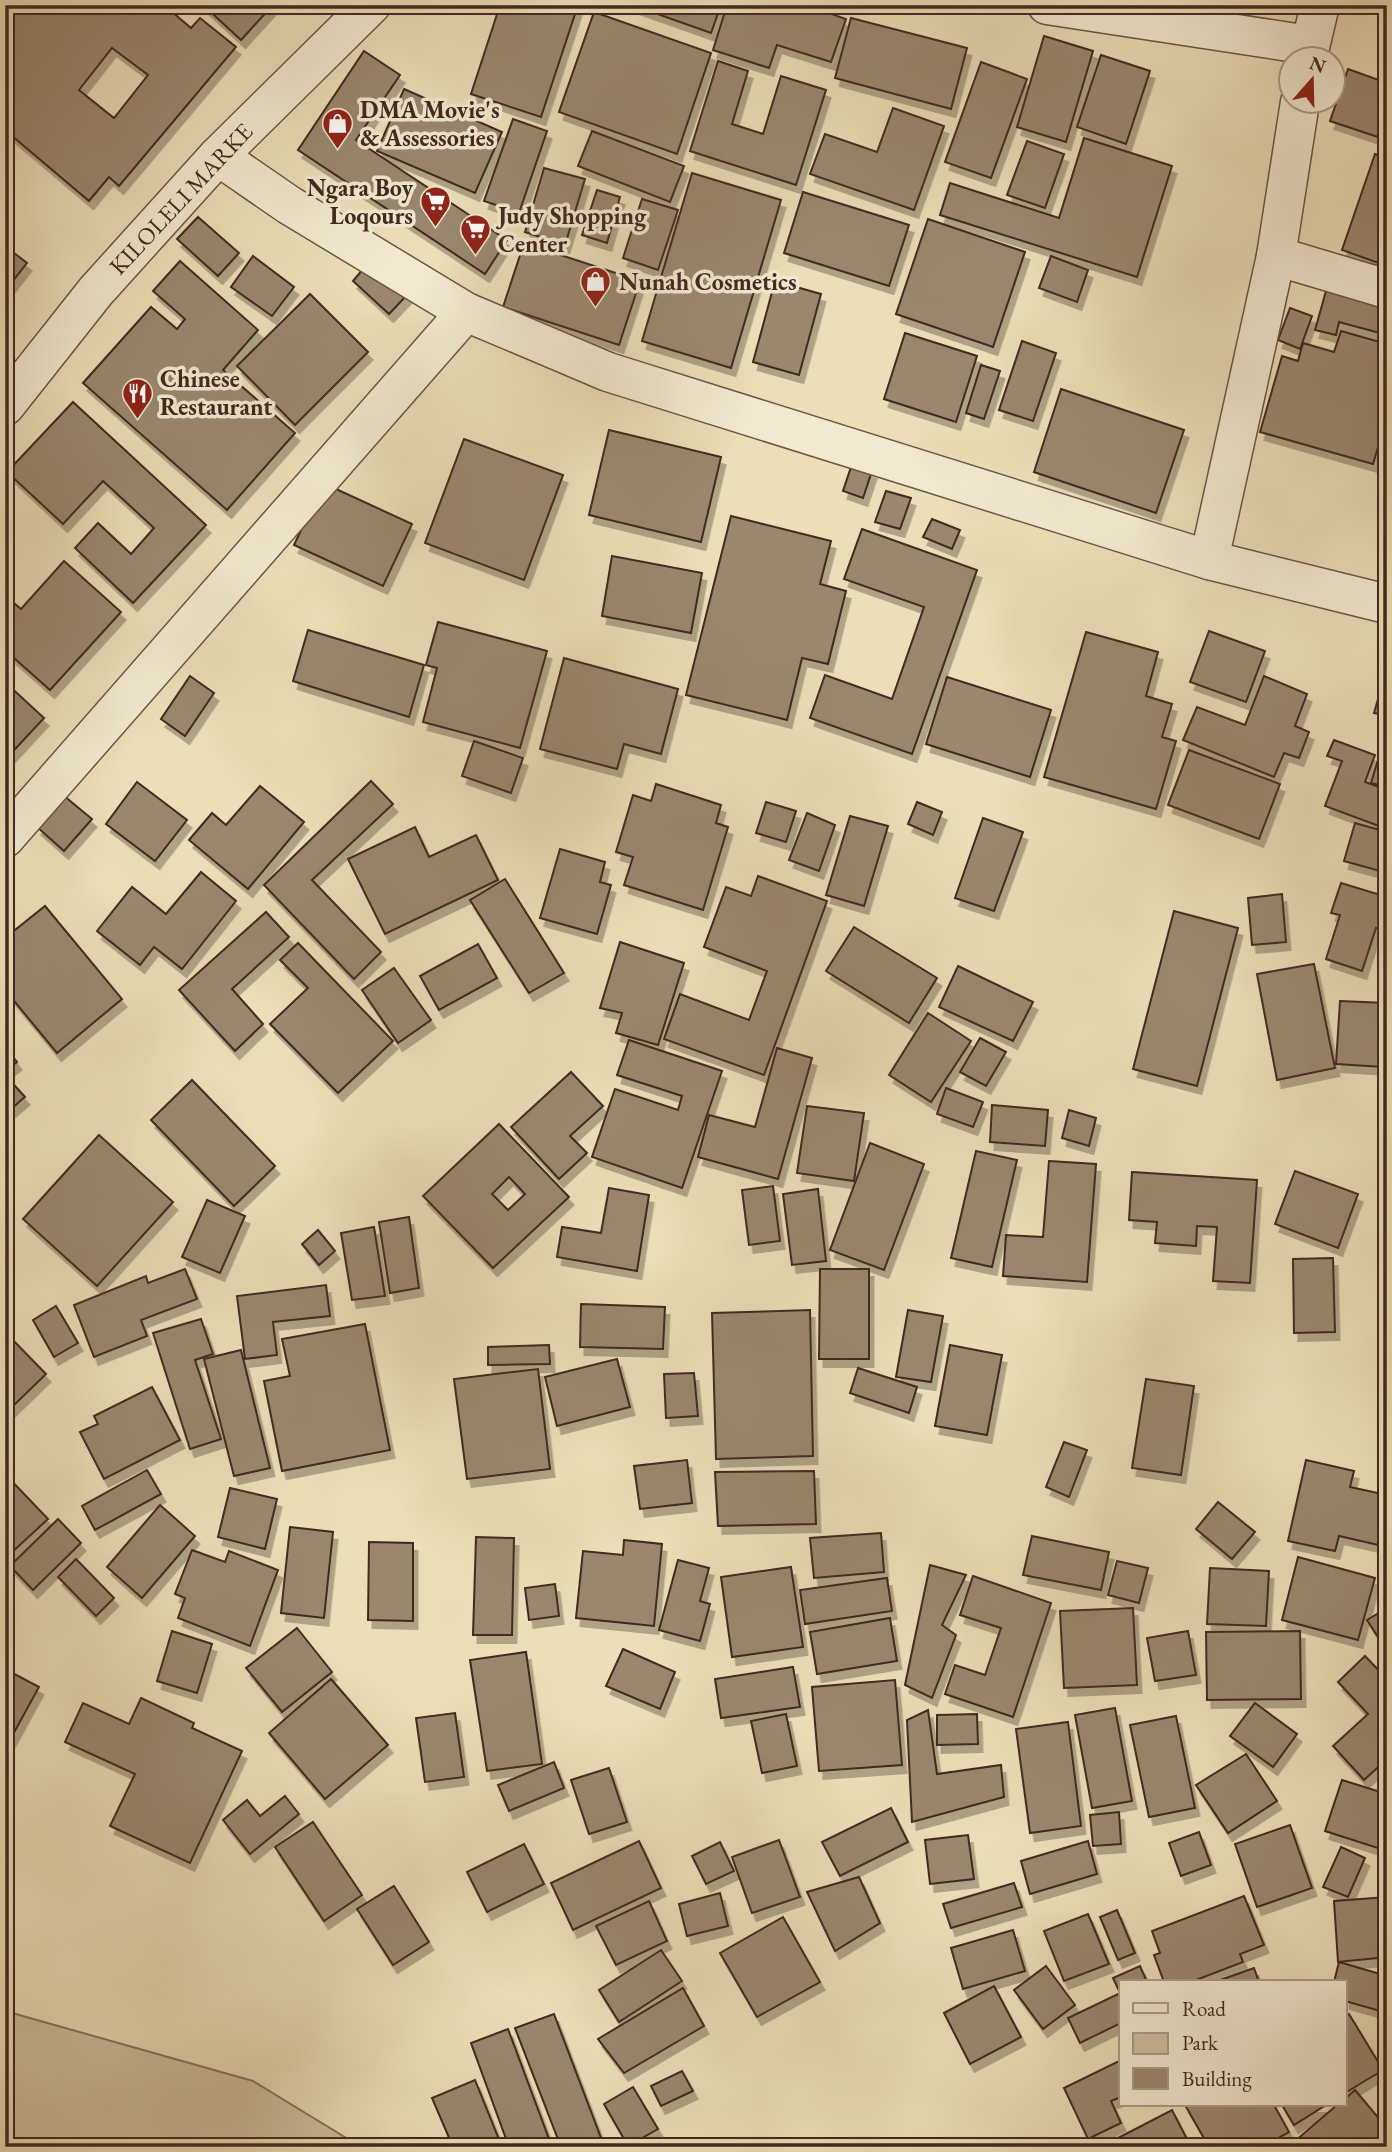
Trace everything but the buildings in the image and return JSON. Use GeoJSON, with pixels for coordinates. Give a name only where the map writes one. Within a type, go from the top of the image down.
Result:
{"type":"FeatureCollection","features":[{"type":"Feature","properties":{"kind":"street","name":"KILOLELI MARKE"},"geometry":{"type":"LineString","coordinates":[[5,406],[96,291],[218,156],[371,5]]}},
{"type":"Feature","properties":{"kind":"street"},"geometry":{"type":"LineString","coordinates":[[1047,5],[1276,46]]}},
{"type":"Feature","properties":{"kind":"street"},"geometry":{"type":"LineString","coordinates":[[1310,46],[1320,5]]}},
{"type":"Feature","properties":{"kind":"street"},"geometry":{"type":"LineString","coordinates":[[1209,560],[1276,257],[1298,116]]}},
{"type":"Feature","properties":{"kind":"street"},"geometry":{"type":"LineString","coordinates":[[218,156],[289,205],[466,313],[608,372],[1209,560],[1387,604]]}},
{"type":"Feature","properties":{"kind":"street"},"geometry":{"type":"LineString","coordinates":[[1276,257],[1387,289]]}},
{"type":"Feature","properties":{"kind":"street"},"geometry":{"type":"LineString","coordinates":[[5,838],[466,313]]}},
{"type":"Feature","properties":{"kind":"green space"},"geometry":{"type":"Polygon","coordinates":[[[5,2011],[253,2081],[361,2147],[5,2147],[5,2011]]]}},
{"type":"Feature","properties":{"kind":"place","name":"DMA Movie's & Assessories"},"geometry":{"type":"Point","coordinates":[337,151]}},
{"type":"Feature","properties":{"kind":"place","name":"Ngara Boy Loqours"},"geometry":{"type":"Point","coordinates":[436,229]}},
{"type":"Feature","properties":{"kind":"place","name":"Judy Shopping Center"},"geometry":{"type":"Point","coordinates":[475,257]}},
{"type":"Feature","properties":{"kind":"place","name":"Nunah Cosmetics"},"geometry":{"type":"Point","coordinates":[596,309]}},
{"type":"Feature","properties":{"kind":"place","name":"Chinese Restaurant"},"geometry":{"type":"Point","coordinates":[137,420]}}]}
